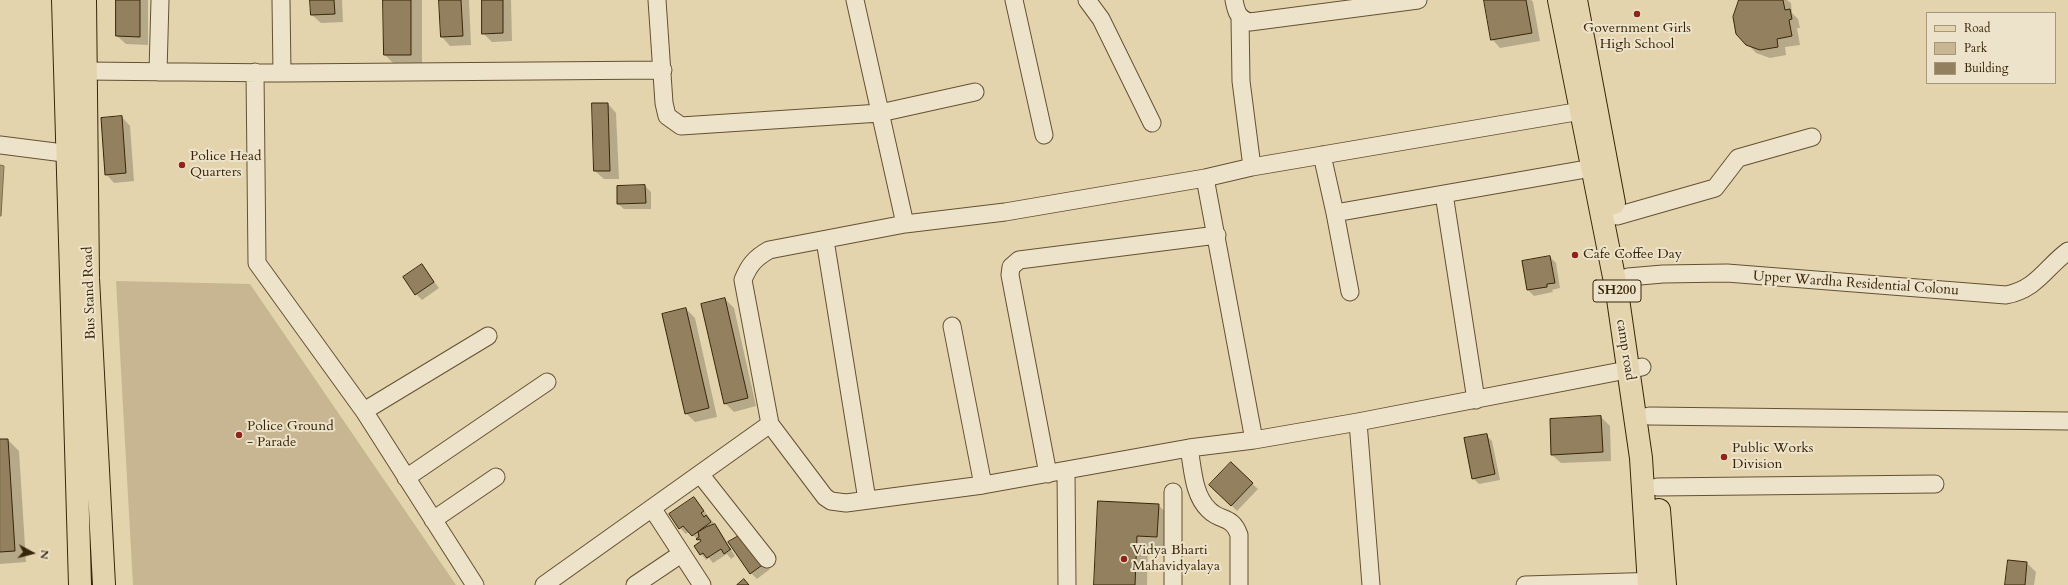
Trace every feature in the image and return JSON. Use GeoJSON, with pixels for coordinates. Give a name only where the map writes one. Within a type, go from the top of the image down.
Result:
{"type":"FeatureCollection","features":[{"type":"Feature","properties":{"kind":"main road","name":"Bus Stand Road"},"geometry":{"type":"LineString","coordinates":[[62,0],[78,155],[88,278],[104,585]]}},
{"type":"Feature","properties":{"kind":"main road","name":"Bus Stand Road"},"geometry":{"type":"LineString","coordinates":[[80,585],[78,155],[85,71],[86,0]]}},
{"type":"Feature","properties":{"kind":"main road","name":"camp road"},"geometry":{"type":"LineString","coordinates":[[1559,0],[1617,292],[1635,369],[1649,416],[1657,487],[1657,583]]}},
{"type":"Feature","properties":{"kind":"main road","name":"camp road"},"geometry":{"type":"LineString","coordinates":[[1576,0],[1628,277],[1641,458],[1657,583]]}},
{"type":"Feature","properties":{"kind":"street"},"geometry":{"type":"LineString","coordinates":[[158,72],[160,0]]}},
{"type":"Feature","properties":{"kind":"street"},"geometry":{"type":"LineString","coordinates":[[281,0],[282,73]]}},
{"type":"Feature","properties":{"kind":"street"},"geometry":{"type":"LineString","coordinates":[[657,0],[663,70],[664,104],[667,116],[681,126],[880,113],[975,92]]}},
{"type":"Feature","properties":{"kind":"street"},"geometry":{"type":"LineString","coordinates":[[855,0],[905,224]]}},
{"type":"Feature","properties":{"kind":"street"},"geometry":{"type":"LineString","coordinates":[[1014,0],[1044,135]]}},
{"type":"Feature","properties":{"kind":"street"},"geometry":{"type":"LineString","coordinates":[[1087,0],[1101,19],[1152,123]]}},
{"type":"Feature","properties":{"kind":"street"},"geometry":{"type":"LineString","coordinates":[[1234,0],[1236,11],[1240,17],[1250,22],[1418,0]]}},
{"type":"Feature","properties":{"kind":"street"},"geometry":{"type":"LineString","coordinates":[[1240,17],[1241,81],[1252,166]]}},
{"type":"Feature","properties":{"kind":"street"},"geometry":{"type":"LineString","coordinates":[[85,71],[282,73],[663,70]]}},
{"type":"Feature","properties":{"kind":"street"},"geometry":{"type":"LineString","coordinates":[[255,72],[257,262],[364,411],[474,585]]}},
{"type":"Feature","properties":{"kind":"street"},"geometry":{"type":"LineString","coordinates":[[1581,111],[1252,166],[1205,178],[1005,212],[905,224],[769,250],[755,258],[748,267],[743,280],[770,424],[825,497],[838,503],[983,485],[1189,448],[1254,440],[1358,422],[1635,369]]}},
{"type":"Feature","properties":{"kind":"street"},"geometry":{"type":"LineString","coordinates":[[1617,216],[1715,188],[1738,158],[1812,137]]}},
{"type":"Feature","properties":{"kind":"street"},"geometry":{"type":"LineString","coordinates":[[0,145],[78,155]]}},
{"type":"Feature","properties":{"kind":"street"},"geometry":{"type":"LineString","coordinates":[[1322,155],[1350,292]]}},
{"type":"Feature","properties":{"kind":"street"},"geometry":{"type":"LineString","coordinates":[[1335,213],[1592,168]]}},
{"type":"Feature","properties":{"kind":"street"},"geometry":{"type":"LineString","coordinates":[[1205,178],[1217,235],[1254,440]]}},
{"type":"Feature","properties":{"kind":"street"},"geometry":{"type":"LineString","coordinates":[[1444,194],[1476,400]]}},
{"type":"Feature","properties":{"kind":"street"},"geometry":{"type":"LineString","coordinates":[[1048,474],[1010,275],[1011,267],[1019,260],[1217,235]]}},
{"type":"Feature","properties":{"kind":"street"},"geometry":{"type":"LineString","coordinates":[[825,240],[867,500]]}},
{"type":"Feature","properties":{"kind":"street","name":"Upper Wardha Residential Colonu"},"geometry":{"type":"LineString","coordinates":[[1628,277],[1663,274],[1727,274],[2006,295],[2027,289],[2037,282],[2068,251]]}},
{"type":"Feature","properties":{"kind":"street"},"geometry":{"type":"LineString","coordinates":[[952,326],[983,485]]}},
{"type":"Feature","properties":{"kind":"street"},"geometry":{"type":"LineString","coordinates":[[364,411],[488,336]]}},
{"type":"Feature","properties":{"kind":"street"},"geometry":{"type":"LineString","coordinates":[[406,478],[547,382]]}},
{"type":"Feature","properties":{"kind":"street"},"geometry":{"type":"LineString","coordinates":[[1649,416],[2068,421]]}},
{"type":"Feature","properties":{"kind":"street"},"geometry":{"type":"LineString","coordinates":[[1358,422],[1371,585]]}},
{"type":"Feature","properties":{"kind":"street"},"geometry":{"type":"LineString","coordinates":[[544,585],[770,424]]}},
{"type":"Feature","properties":{"kind":"street"},"geometry":{"type":"LineString","coordinates":[[1189,448],[1198,494],[1203,503],[1210,512],[1232,522],[1239,535],[1239,585]]}},
{"type":"Feature","properties":{"kind":"street"},"geometry":{"type":"LineString","coordinates":[[1066,471],[1067,585]]}},
{"type":"Feature","properties":{"kind":"street"},"geometry":{"type":"LineString","coordinates":[[700,474],[767,560]]}},
{"type":"Feature","properties":{"kind":"street"},"geometry":{"type":"LineString","coordinates":[[433,520],[496,477]]}},
{"type":"Feature","properties":{"kind":"street"},"geometry":{"type":"LineString","coordinates":[[1657,487],[1935,484]]}},
{"type":"Feature","properties":{"kind":"street"},"geometry":{"type":"LineString","coordinates":[[1173,492],[1173,585]]}},
{"type":"Feature","properties":{"kind":"street"},"geometry":{"type":"LineString","coordinates":[[652,508],[702,585]]}},
{"type":"Feature","properties":{"kind":"street"},"geometry":{"type":"LineString","coordinates":[[635,585],[681,554]]}},
{"type":"Feature","properties":{"kind":"street"},"geometry":{"type":"LineString","coordinates":[[1525,585],[1657,583]]}},
{"type":"Feature","properties":{"kind":"green space","name":"Police Ground - Parade"},"geometry":{"type":"Polygon","coordinates":[[[116,281],[250,284],[456,585],[133,585],[116,281]]]}},
{"type":"Feature","properties":{"kind":"shaded area"},"geometry":{"type":"Polygon","coordinates":[[[0,165],[4,166],[1,216],[0,216],[0,165]]]}},
{"type":"Feature","properties":{"kind":"building"},"geometry":{"type":"Polygon","coordinates":[[[116,0],[140,0],[140,37],[116,36],[116,0]]]}},
{"type":"Feature","properties":{"kind":"building"},"geometry":{"type":"Polygon","coordinates":[[[310,0],[334,0],[335,14],[311,15],[310,0]]]}},
{"type":"Feature","properties":{"kind":"building"},"geometry":{"type":"Polygon","coordinates":[[[383,0],[411,0],[411,55],[384,55],[383,0]]]}},
{"type":"Feature","properties":{"kind":"building"},"geometry":{"type":"Polygon","coordinates":[[[439,0],[461,0],[463,36],[441,37],[439,0]]]}},
{"type":"Feature","properties":{"kind":"building"},"geometry":{"type":"Polygon","coordinates":[[[482,0],[503,0],[503,33],[482,34],[482,0]]]}},
{"type":"Feature","properties":{"kind":"building"},"geometry":{"type":"Polygon","coordinates":[[[1484,0],[1526,0],[1532,33],[1491,40],[1484,0]]]}},
{"type":"Feature","properties":{"kind":"building"},"geometry":{"type":"Polygon","coordinates":[[[1739,0],[1783,0],[1785,10],[1790,9],[1792,19],[1789,20],[1792,36],[1777,39],[1778,47],[1760,50],[1746,45],[1736,34],[1733,17],[1739,0]]]}},
{"type":"Feature","properties":{"kind":"building"},"geometry":{"type":"Polygon","coordinates":[[[592,103],[608,103],[610,171],[594,171],[592,103]]]}},
{"type":"Feature","properties":{"kind":"building"},"geometry":{"type":"Polygon","coordinates":[[[122,116],[126,173],[105,175],[101,118],[122,116]]]}},
{"type":"Feature","properties":{"kind":"building"},"geometry":{"type":"Polygon","coordinates":[[[645,185],[646,203],[617,204],[617,186],[645,185]]]}},
{"type":"Feature","properties":{"kind":"building"},"geometry":{"type":"Polygon","coordinates":[[[1550,256],[1555,283],[1547,284],[1547,287],[1527,290],[1522,261],[1550,256]]]}},
{"type":"Feature","properties":{"kind":"building"},"geometry":{"type":"Polygon","coordinates":[[[422,264],[434,282],[415,295],[403,277],[422,264]]]}},
{"type":"Feature","properties":{"kind":"building"},"geometry":{"type":"Polygon","coordinates":[[[725,298],[748,398],[724,404],[701,304],[725,298]]]}},
{"type":"Feature","properties":{"kind":"building"},"geometry":{"type":"Polygon","coordinates":[[[686,308],[709,408],[685,414],[662,314],[686,308]]]}},
{"type":"Feature","properties":{"kind":"building"},"geometry":{"type":"Polygon","coordinates":[[[1601,416],[1603,452],[1551,455],[1550,419],[1601,416]]]}},
{"type":"Feature","properties":{"kind":"building"},"geometry":{"type":"Polygon","coordinates":[[[1487,434],[1495,474],[1472,479],[1464,438],[1487,434]]]}},
{"type":"Feature","properties":{"kind":"building"},"geometry":{"type":"Polygon","coordinates":[[[0,439],[8,439],[15,551],[0,552],[0,439]]]}},
{"type":"Feature","properties":{"kind":"building"},"geometry":{"type":"Polygon","coordinates":[[[1231,462],[1253,483],[1231,506],[1209,485],[1231,462]]]}},
{"type":"Feature","properties":{"kind":"building"},"geometry":{"type":"Polygon","coordinates":[[[694,497],[704,511],[701,513],[704,517],[706,515],[711,522],[692,536],[683,526],[679,529],[669,514],[694,497]]]}},
{"type":"Feature","properties":{"kind":"building"},"geometry":{"type":"Polygon","coordinates":[[[1098,501],[1159,504],[1157,537],[1137,536],[1135,585],[1094,585],[1098,501]]]}},
{"type":"Feature","properties":{"kind":"building"},"geometry":{"type":"Polygon","coordinates":[[[715,524],[731,549],[724,554],[721,549],[707,558],[703,553],[700,555],[694,546],[701,541],[700,539],[696,539],[699,537],[698,532],[715,524]]]}},
{"type":"Feature","properties":{"kind":"building"},"geometry":{"type":"Polygon","coordinates":[[[744,533],[765,563],[750,574],[728,542],[744,533]]]}},
{"type":"Feature","properties":{"kind":"building"},"geometry":{"type":"Polygon","coordinates":[[[2008,560],[2027,562],[2025,585],[2005,585],[2008,560]]]}},
{"type":"Feature","properties":{"kind":"building"},"geometry":{"type":"Polygon","coordinates":[[[744,579],[749,585],[737,585],[744,579]]]}},
{"type":"Feature","properties":{"kind":"place","name":"Government Girls High School"},"geometry":{"type":"Point","coordinates":[1637,14]}},
{"type":"Feature","properties":{"kind":"place","name":"Police Head Quarters"},"geometry":{"type":"Point","coordinates":[182,165]}},
{"type":"Feature","properties":{"kind":"place","name":"Cafe Coffee Day"},"geometry":{"type":"Point","coordinates":[1575,255]}},
{"type":"Feature","properties":{"kind":"place","name":"Police Ground - Parade"},"geometry":{"type":"Point","coordinates":[239,435]}},
{"type":"Feature","properties":{"kind":"place","name":"Public Works Division"},"geometry":{"type":"Point","coordinates":[1724,457]}},
{"type":"Feature","properties":{"kind":"place","name":"Vidya Bharti Mahavidyalaya"},"geometry":{"type":"Point","coordinates":[1124,559]}}]}
